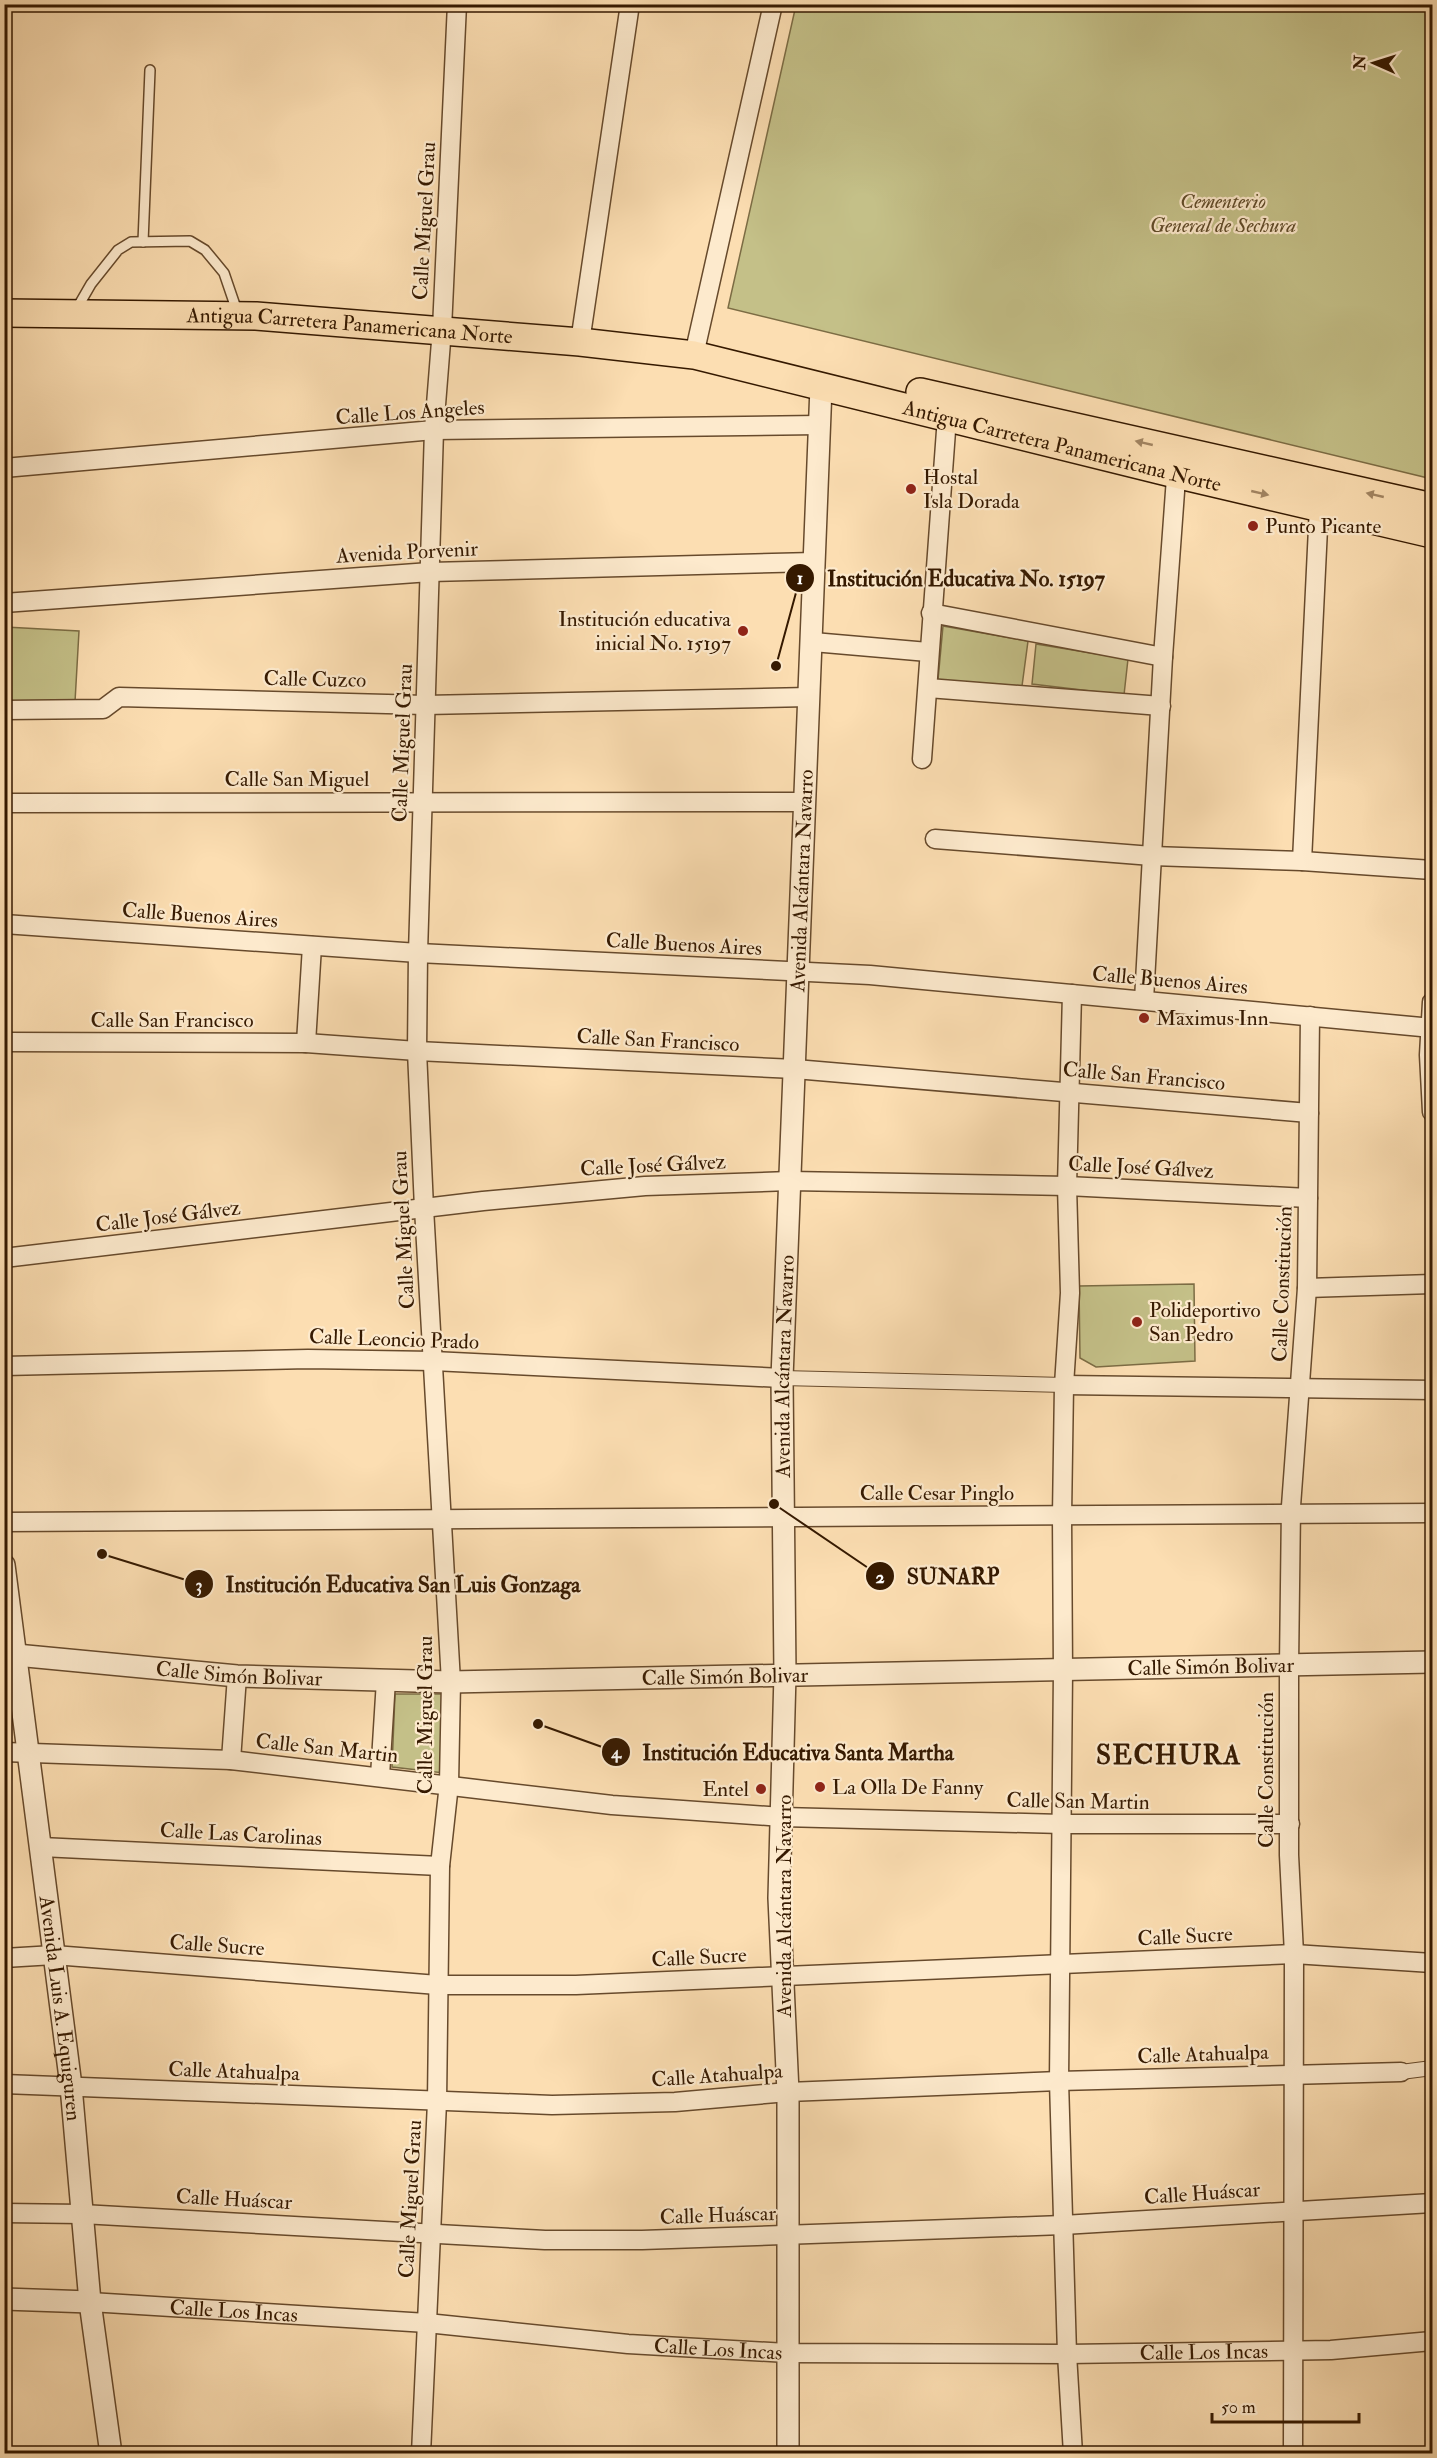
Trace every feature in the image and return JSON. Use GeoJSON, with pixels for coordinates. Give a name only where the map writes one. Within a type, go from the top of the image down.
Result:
{"type":"FeatureCollection","features":[{"type":"Feature","properties":{"kind":"main road","name":"Antigua Carretera Panamericana Norte"},"geometry":{"type":"LineString","coordinates":[[4,313],[238,316],[442,329],[694,355],[947,417],[1178,463],[1432,507]]}},
{"type":"Feature","properties":{"kind":"main road","name":"Antigua Carretera Panamericana Norte"},"geometry":{"type":"LineString","coordinates":[[694,355],[724,348],[1178,463],[1319,507],[1432,534]]}},
{"type":"Feature","properties":{"kind":"street","name":"Calle Miguel Grau"},"geometry":{"type":"LineString","coordinates":[[422,2454],[437,2102],[440,1866],[450,1784],[451,1682],[424,1208],[417,1051],[418,953],[434,430],[442,329],[457,4]]}},
{"type":"Feature","properties":{"kind":"street"},"geometry":{"type":"LineString","coordinates":[[580,342],[630,4]]}},
{"type":"Feature","properties":{"kind":"street"},"geometry":{"type":"LineString","coordinates":[[694,355],[774,4]]}},
{"type":"Feature","properties":{"kind":"street","name":"Avenida Alcántara Navarro"},"geometry":{"type":"LineString","coordinates":[[788,2454],[788,2092],[779,1898],[785,1674],[782,1378],[813,642],[821,387]]}},
{"type":"Feature","properties":{"kind":"street"},"geometry":{"type":"LineString","coordinates":[[922,759],[928,688],[928,652],[947,417]]}},
{"type":"Feature","properties":{"kind":"street","name":"Calle Los Angeles"},"geometry":{"type":"LineString","coordinates":[[4,468],[434,430],[819,425]]}},
{"type":"Feature","properties":{"kind":"street"},"geometry":{"type":"LineString","coordinates":[[1144,1000],[1163,657],[1178,463]]}},
{"type":"Feature","properties":{"kind":"street"},"geometry":{"type":"LineString","coordinates":[[1302,861],[1319,507]]}},
{"type":"Feature","properties":{"kind":"street","name":"Avenida Porvenir"},"geometry":{"type":"LineString","coordinates":[[4,603],[430,572],[814,562]]}},
{"type":"Feature","properties":{"kind":"street"},"geometry":{"type":"LineString","coordinates":[[931,613],[1163,657]]}},
{"type":"Feature","properties":{"kind":"street"},"geometry":{"type":"LineString","coordinates":[[813,642],[928,652]]}},
{"type":"Feature","properties":{"kind":"street"},"geometry":{"type":"LineString","coordinates":[[928,688],[1161,706]]}},
{"type":"Feature","properties":{"kind":"street","name":"Calle Cuzco"},"geometry":{"type":"LineString","coordinates":[[4,710],[103,709],[119,697],[426,705],[809,697]]}},
{"type":"Feature","properties":{"kind":"street","name":"Calle San Miguel"},"geometry":{"type":"LineString","coordinates":[[4,803],[805,802]]}},
{"type":"Feature","properties":{"kind":"street"},"geometry":{"type":"LineString","coordinates":[[935,839],[1152,856],[1302,861],[1432,870]]}},
{"type":"Feature","properties":{"kind":"street","name":"Calle Buenos Aires"},"geometry":{"type":"LineString","coordinates":[[4,924],[418,953],[870,975],[1431,1028]]}},
{"type":"Feature","properties":{"kind":"street"},"geometry":{"type":"LineString","coordinates":[[306,1043],[312,946]]}},
{"type":"Feature","properties":{"kind":"street"},"geometry":{"type":"LineString","coordinates":[[1072,994],[1067,1186],[1070,1293],[1062,1516],[1063,1671],[1059,2080],[1067,2354],[1073,2454]]}},
{"type":"Feature","properties":{"kind":"street"},"geometry":{"type":"LineString","coordinates":[[1432,1002],[1432,1112]]}},
{"type":"Feature","properties":{"kind":"street","name":"Calle Constitución"},"geometry":{"type":"LineString","coordinates":[[1293,2454],[1294,1954],[1289,1855],[1288,1666],[1291,1514],[1307,1288],[1310,1016]]}},
{"type":"Feature","properties":{"kind":"street","name":"Calle San Francisco"},"geometry":{"type":"LineString","coordinates":[[4,1042],[306,1043],[417,1051],[795,1069],[1309,1113]]}},
{"type":"Feature","properties":{"kind":"street","name":"Calle José Gálvez"},"geometry":{"type":"LineString","coordinates":[[4,1257],[424,1208],[645,1186],[790,1181],[1067,1186],[1308,1198]]}},
{"type":"Feature","properties":{"kind":"street"},"geometry":{"type":"LineString","coordinates":[[1307,1288],[1432,1284]]}},
{"type":"Feature","properties":{"kind":"street","name":"Calle Leoncio Prado"},"geometry":{"type":"LineString","coordinates":[[4,1366],[308,1359],[433,1361],[782,1378]]}},
{"type":"Feature","properties":{"kind":"street"},"geometry":{"type":"LineString","coordinates":[[782,1378],[1432,1390]]}},
{"type":"Feature","properties":{"kind":"street","name":"Calle Cesar Pinglo"},"geometry":{"type":"LineString","coordinates":[[4,1522],[1432,1513]]}},
{"type":"Feature","properties":{"kind":"street","name":"Avenida Luis A. Equiguren"},"geometry":{"type":"LineString","coordinates":[[4,1565],[71,2086],[90,2302],[111,2454]]}},
{"type":"Feature","properties":{"kind":"street","name":"Calle Simón Bolivar"},"geometry":{"type":"LineString","coordinates":[[16,1654],[237,1676],[451,1682],[1432,1662]]}},
{"type":"Feature","properties":{"kind":"street"},"geometry":{"type":"LineString","coordinates":[[231,1760],[237,1676]]}},
{"type":"Feature","properties":{"kind":"street"},"geometry":{"type":"LineString","coordinates":[[380,1776],[386,1680]]}},
{"type":"Feature","properties":{"kind":"street","name":"Calle San Martin"},"geometry":{"type":"LineString","coordinates":[[4,1752],[231,1760],[450,1784],[612,1805],[782,1817],[1062,1824],[1290,1824]]}},
{"type":"Feature","properties":{"kind":"street","name":"Calle Las Carolinas"},"geometry":{"type":"LineString","coordinates":[[41,1847],[440,1866]]}},
{"type":"Feature","properties":{"kind":"street","name":"Calle Sucre"},"geometry":{"type":"LineString","coordinates":[[4,1958],[54,1955],[438,1985],[576,1985],[1294,1954],[1432,1963]]}},
{"type":"Feature","properties":{"kind":"street","name":"Calle Atahualpa"},"geometry":{"type":"LineString","coordinates":[[4,2084],[552,2105],[675,2102],[788,2092],[1059,2080],[1401,2072],[1432,2068]]}},
{"type":"Feature","properties":{"kind":"street","name":"Calle Huáscar"},"geometry":{"type":"LineString","coordinates":[[4,2213],[82,2214],[545,2240],[642,2240],[1063,2225],[1432,2203]]}},
{"type":"Feature","properties":{"kind":"street","name":"Calle Los Incas"},"geometry":{"type":"LineString","coordinates":[[4,2299],[90,2302],[427,2323],[628,2344],[787,2353],[1067,2354],[1294,2350],[1378,2347],[1432,2341]]}},
{"type":"Feature","properties":{"kind":"lane"},"geometry":{"type":"LineString","coordinates":[[143,242],[150,70]]}},
{"type":"Feature","properties":{"kind":"lane"},"geometry":{"type":"LineString","coordinates":[[74,313],[91,284],[118,250],[131,242],[190,241],[205,250],[224,273],[238,316]]}},
{"type":"Feature","properties":{"kind":"green space","name":"Cementerio General de Sechura"},"geometry":{"type":"Polygon","coordinates":[[[796,5],[1432,5],[1432,479],[728,308],[796,5]]]}},
{"type":"Feature","properties":{"kind":"green space"},"geometry":{"type":"Polygon","coordinates":[[[943,626],[1028,641],[1022,686],[938,680],[943,626]]]}},
{"type":"Feature","properties":{"kind":"green space"},"geometry":{"type":"Polygon","coordinates":[[[5,627],[79,631],[75,702],[5,703],[5,627]]]}},
{"type":"Feature","properties":{"kind":"green space"},"geometry":{"type":"Polygon","coordinates":[[[1036,644],[1128,659],[1124,695],[1032,684],[1036,644]]]}},
{"type":"Feature","properties":{"kind":"green space","name":"Polideportivo San Pedro"},"geometry":{"type":"Polygon","coordinates":[[[1194,1284],[1195,1361],[1096,1367],[1080,1358],[1079,1286],[1194,1284]]]}},
{"type":"Feature","properties":{"kind":"green space"},"geometry":{"type":"Polygon","coordinates":[[[395,1694],[444,1694],[444,1773],[392,1767],[395,1694]]]}},
{"type":"Feature","properties":{"kind":"place","name":"Hostal Isla Dorada"},"geometry":{"type":"Point","coordinates":[911,489]}},
{"type":"Feature","properties":{"kind":"place","name":"Punto Picante"},"geometry":{"type":"Point","coordinates":[1253,526]}},
{"type":"Feature","properties":{"kind":"place","name":"Institución educativa inicial No. 15197"},"geometry":{"type":"Point","coordinates":[743,631]}},
{"type":"Feature","properties":{"kind":"place","name":"Institución Educativa No. 15197"},"geometry":{"type":"Point","coordinates":[776,666]}},
{"type":"Feature","properties":{"kind":"place","name":"Maximus Inn"},"geometry":{"type":"Point","coordinates":[1144,1018]}},
{"type":"Feature","properties":{"kind":"place","name":"Polideportivo San Pedro"},"geometry":{"type":"Point","coordinates":[1137,1322]}},
{"type":"Feature","properties":{"kind":"place","name":"SUNARP"},"geometry":{"type":"Point","coordinates":[774,1504]}},
{"type":"Feature","properties":{"kind":"place","name":"Institución Educativa San Luis Gonzaga"},"geometry":{"type":"Point","coordinates":[102,1554]}},
{"type":"Feature","properties":{"kind":"place","name":"Institución Educativa Santa Martha"},"geometry":{"type":"Point","coordinates":[538,1724]}},
{"type":"Feature","properties":{"kind":"place","name":"La Olla De Fanny"},"geometry":{"type":"Point","coordinates":[820,1787]}},
{"type":"Feature","properties":{"kind":"place","name":"Entel"},"geometry":{"type":"Point","coordinates":[761,1789]}},
{"type":"Feature","properties":{"kind":"district","name":"SECHURA"},"geometry":{"type":"Point","coordinates":[1169,1755]}}]}
